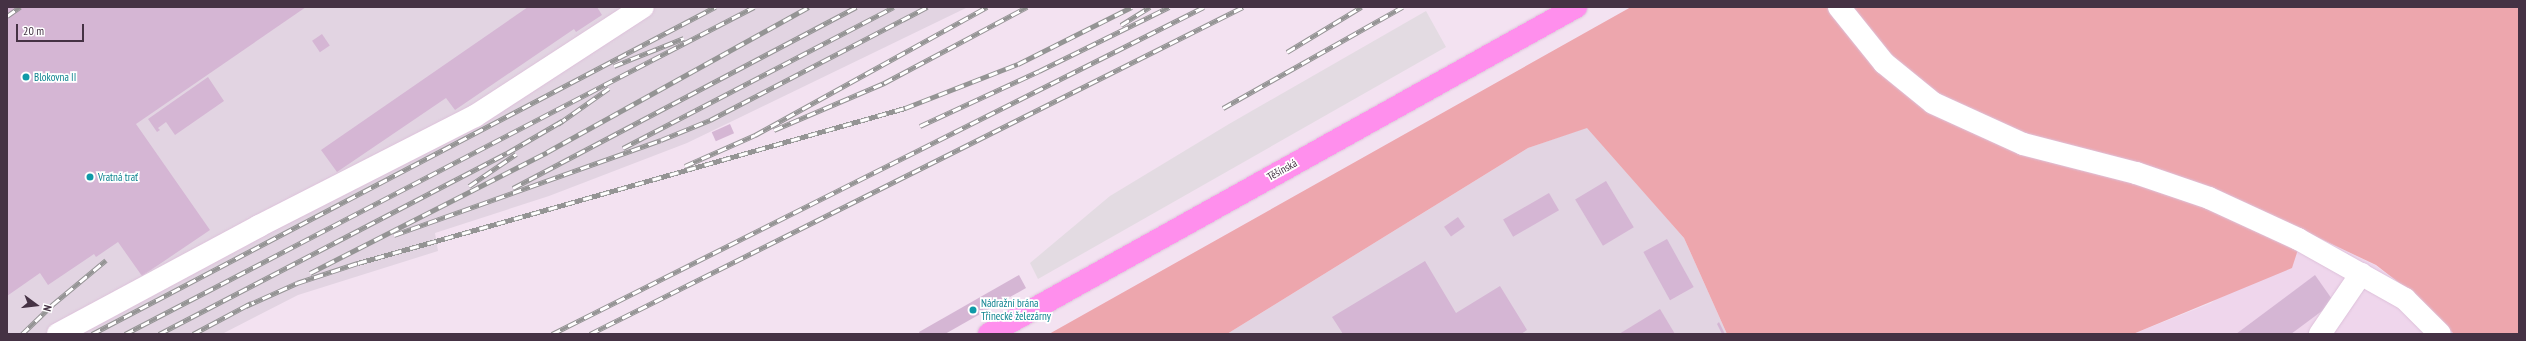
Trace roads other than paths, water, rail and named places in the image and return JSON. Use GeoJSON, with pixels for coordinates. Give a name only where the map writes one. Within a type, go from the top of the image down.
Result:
{"type":"FeatureCollection","features":[{"type":"Feature","properties":{"kind":"main road","name":"Těšínská"},"geometry":{"type":"LineString","coordinates":[[989,334],[1576,7]]}},
{"type":"Feature","properties":{"kind":"street"},"geometry":{"type":"LineString","coordinates":[[58,334],[259,226],[475,116],[642,7]]}},
{"type":"Feature","properties":{"kind":"street"},"geometry":{"type":"LineString","coordinates":[[1838,7],[1884,63],[1933,103],[2023,144],[2136,173],[2209,198],[2298,240],[2405,299],[2440,334]]}},
{"type":"Feature","properties":{"kind":"street"},"geometry":{"type":"LineString","coordinates":[[2320,334],[2361,274]]}},
{"type":"Feature","properties":{"kind":"railway"},"geometry":{"type":"LineString","coordinates":[[7,16],[20,7]]}},
{"type":"Feature","properties":{"kind":"railway"},"geometry":{"type":"LineString","coordinates":[[92,334],[715,7]]}},
{"type":"Feature","properties":{"kind":"railway"},"geometry":{"type":"LineString","coordinates":[[125,334],[754,7]]}},
{"type":"Feature","properties":{"kind":"railway"},"geometry":{"type":"LineString","coordinates":[[310,273],[547,152],[809,7]]}},
{"type":"Feature","properties":{"kind":"railway"},"geometry":{"type":"LineString","coordinates":[[513,188],[856,7]]}},
{"type":"Feature","properties":{"kind":"railway"},"geometry":{"type":"LineString","coordinates":[[623,148],[894,7]]}},
{"type":"Feature","properties":{"kind":"railway"},"geometry":{"type":"LineString","coordinates":[[394,235],[661,140],[710,120],[927,7]]}},
{"type":"Feature","properties":{"kind":"railway"},"geometry":{"type":"LineString","coordinates":[[685,166],[755,135],[987,7]]}},
{"type":"Feature","properties":{"kind":"railway"},"geometry":{"type":"LineString","coordinates":[[774,130],[884,83],[1027,7]]}},
{"type":"Feature","properties":{"kind":"railway"},"geometry":{"type":"LineString","coordinates":[[246,306],[297,283],[358,263],[905,108],[1018,64],[1132,7]]}},
{"type":"Feature","properties":{"kind":"railway"},"geometry":{"type":"LineString","coordinates":[[1121,25],[1150,7]]}},
{"type":"Feature","properties":{"kind":"railway"},"geometry":{"type":"LineString","coordinates":[[920,126],[1039,71],[1169,7]]}},
{"type":"Feature","properties":{"kind":"railway"},"geometry":{"type":"LineString","coordinates":[[552,334],[1204,7]]}},
{"type":"Feature","properties":{"kind":"railway"},"geometry":{"type":"LineString","coordinates":[[590,334],[1243,7]]}},
{"type":"Feature","properties":{"kind":"railway"},"geometry":{"type":"LineString","coordinates":[[1287,52],[1361,7]]}},
{"type":"Feature","properties":{"kind":"railway"},"geometry":{"type":"LineString","coordinates":[[1223,108],[1402,7]]}},
{"type":"Feature","properties":{"kind":"railway"},"geometry":{"type":"LineString","coordinates":[[614,66],[684,38]]}},
{"type":"Feature","properties":{"kind":"railway"},"geometry":{"type":"LineString","coordinates":[[558,124],[609,88]]}},
{"type":"Feature","properties":{"kind":"railway"},"geometry":{"type":"LineString","coordinates":[[159,334],[507,153],[562,121]]}},
{"type":"Feature","properties":{"kind":"railway"},"geometry":{"type":"LineString","coordinates":[[469,186],[516,154]]}},
{"type":"Feature","properties":{"kind":"railway"},"geometry":{"type":"LineString","coordinates":[[22,334],[52,305],[106,260]]}},
{"type":"Feature","properties":{"kind":"railway"},"geometry":{"type":"LineString","coordinates":[[193,334],[251,303]]}},
{"type":"Feature","properties":{"kind":"place","name":"Blokovna II"},"geometry":{"type":"Point","coordinates":[26,77]}},
{"type":"Feature","properties":{"kind":"place","name":"Vratná trať"},"geometry":{"type":"Point","coordinates":[90,177]}},
{"type":"Feature","properties":{"kind":"place","name":"Nádražní brána Třinecké železárny"},"geometry":{"type":"Point","coordinates":[973,310]}}]}
